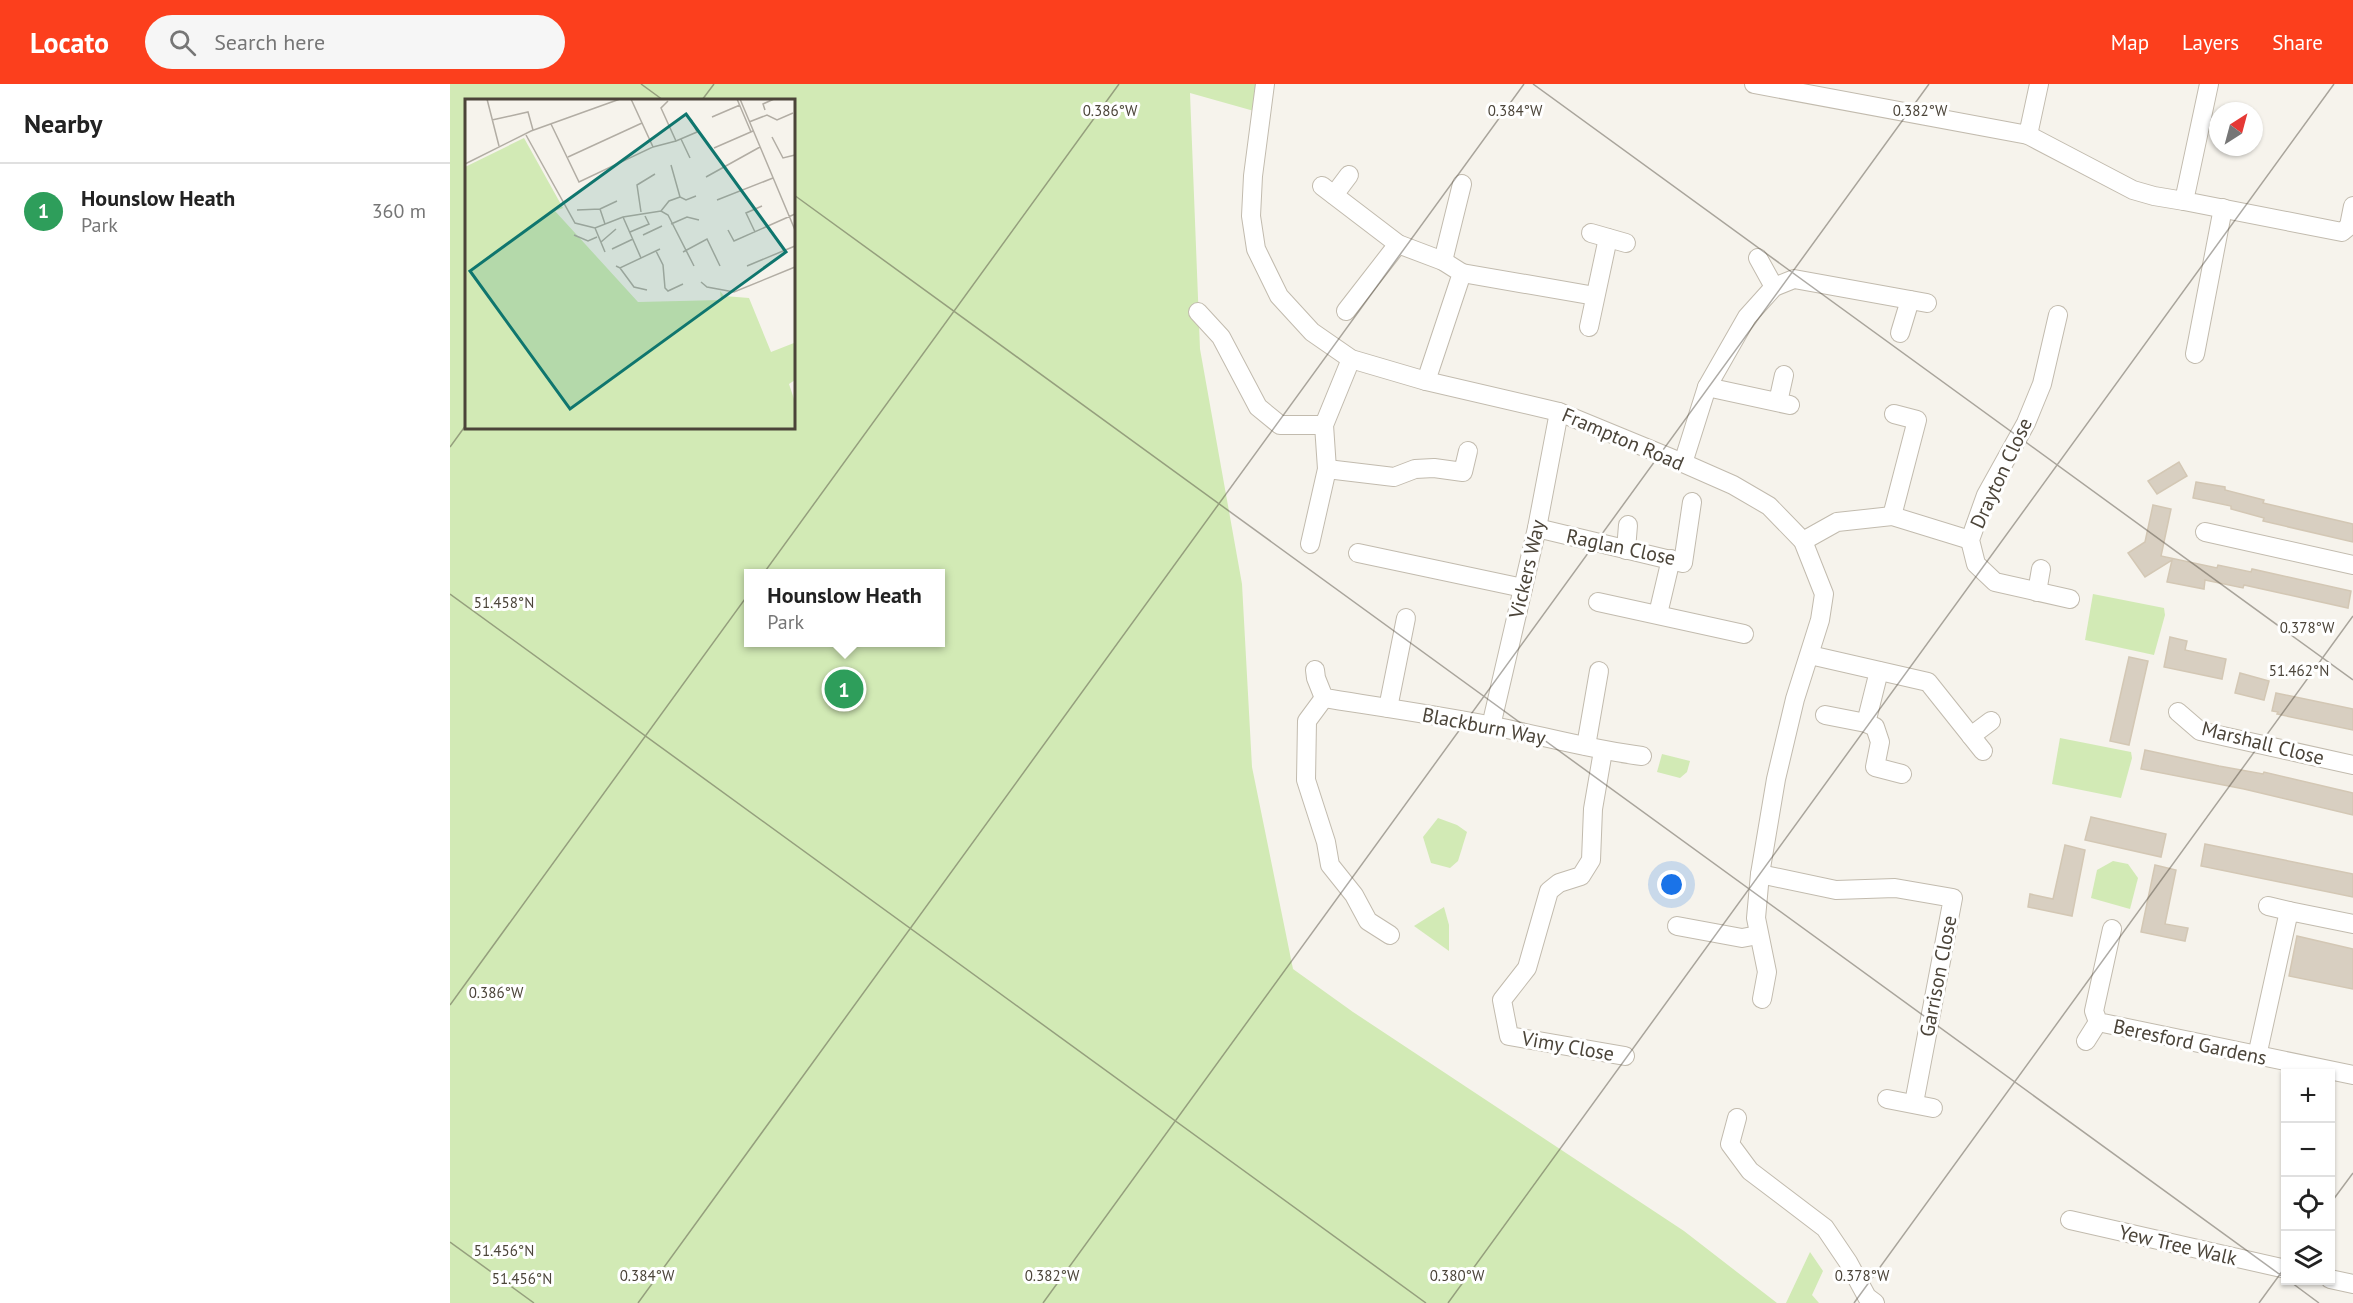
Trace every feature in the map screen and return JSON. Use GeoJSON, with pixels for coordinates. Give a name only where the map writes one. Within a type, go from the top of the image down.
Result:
{"type":"FeatureCollection","features":[{"type":"Feature","properties":{"kind":"street","name":"Frampton Road"},"geometry":{"type":"LineString","coordinates":[[1264,84],[1253,176],[1251,216],[1256,249],[1279,296],[1312,332],[1351,359],[1426,381],[1558,412],[1683,463],[1732,485],[1769,506],[1803,541],[1824,594],[1820,620],[1795,699],[1776,779],[1760,874],[1757,926],[1767,972],[1762,999]]}},
{"type":"Feature","properties":{"kind":"street"},"geometry":{"type":"LineString","coordinates":[[1754,84],[2028,135],[2133,190],[2154,196],[2342,232],[2349,226],[2353,206]]}},
{"type":"Feature","properties":{"kind":"street"},"geometry":{"type":"LineString","coordinates":[[2028,135],[2039,84]]}},
{"type":"Feature","properties":{"kind":"street"},"geometry":{"type":"LineString","coordinates":[[2184,201],[2209,84]]}},
{"type":"Feature","properties":{"kind":"street"},"geometry":{"type":"LineString","coordinates":[[1349,175],[1328,190],[1398,244],[1443,261],[1462,273],[1595,296]]}},
{"type":"Feature","properties":{"kind":"street"},"geometry":{"type":"LineString","coordinates":[[1443,261],[1462,184]]}},
{"type":"Feature","properties":{"kind":"street"},"geometry":{"type":"LineString","coordinates":[[2195,354],[2223,208]]}},
{"type":"Feature","properties":{"kind":"street"},"geometry":{"type":"LineString","coordinates":[[1589,327],[1608,238]]}},
{"type":"Feature","properties":{"kind":"street"},"geometry":{"type":"LineString","coordinates":[[1346,311],[1398,244]]}},
{"type":"Feature","properties":{"kind":"street"},"geometry":{"type":"LineString","coordinates":[[1758,258],[1774,287]]}},
{"type":"Feature","properties":{"kind":"street"},"geometry":{"type":"LineString","coordinates":[[1426,381],[1462,273]]}},
{"type":"Feature","properties":{"kind":"street"},"geometry":{"type":"LineString","coordinates":[[1683,463],[1707,387],[1747,317],[1774,287],[1794,279],[1918,302],[1900,333]]}},
{"type":"Feature","properties":{"kind":"street"},"geometry":{"type":"LineString","coordinates":[[1198,312],[1221,337],[1258,407],[1280,425],[1324,425]]}},
{"type":"Feature","properties":{"kind":"street","name":"Drayton Close"},"geometry":{"type":"LineString","coordinates":[[2058,315],[2042,384],[2026,423],[1986,495],[1970,540],[1976,564],[1995,582],[2070,599]]}},
{"type":"Feature","properties":{"kind":"street"},"geometry":{"type":"LineString","coordinates":[[1310,544],[1327,468],[1324,425],[1351,359]]}},
{"type":"Feature","properties":{"kind":"street"},"geometry":{"type":"LineString","coordinates":[[1707,387],[1784,403],[1784,375]]}},
{"type":"Feature","properties":{"kind":"street","name":"Vickers Way"},"geometry":{"type":"LineString","coordinates":[[1491,726],[1537,528],[1558,412]]}},
{"type":"Feature","properties":{"kind":"street"},"geometry":{"type":"LineString","coordinates":[[1892,516],[1925,422],[1894,414]]}},
{"type":"Feature","properties":{"kind":"street"},"geometry":{"type":"LineString","coordinates":[[1327,468],[1394,477],[1415,469],[1434,468],[1463,472],[1468,451]]}},
{"type":"Feature","properties":{"kind":"street","name":"Raglan Close"},"geometry":{"type":"LineString","coordinates":[[1537,528],[1683,563],[1692,502]]}},
{"type":"Feature","properties":{"kind":"street"},"geometry":{"type":"LineString","coordinates":[[1803,541],[1837,522],[1892,516],[1970,540]]}},
{"type":"Feature","properties":{"kind":"street"},"geometry":{"type":"LineString","coordinates":[[1626,550],[1628,525]]}},
{"type":"Feature","properties":{"kind":"street"},"geometry":{"type":"LineString","coordinates":[[2205,532],[2353,565]]}},
{"type":"Feature","properties":{"kind":"street"},"geometry":{"type":"LineString","coordinates":[[1358,554],[1523,588]]}},
{"type":"Feature","properties":{"kind":"street"},"geometry":{"type":"LineString","coordinates":[[1658,614],[1671,559]]}},
{"type":"Feature","properties":{"kind":"street"},"geometry":{"type":"LineString","coordinates":[[2037,592],[2041,568]]}},
{"type":"Feature","properties":{"kind":"street"},"geometry":{"type":"LineString","coordinates":[[1598,602],[1744,634]]}},
{"type":"Feature","properties":{"kind":"street"},"geometry":{"type":"LineString","coordinates":[[1388,708],[1406,618]]}},
{"type":"Feature","properties":{"kind":"street"},"geometry":{"type":"LineString","coordinates":[[1810,655],[1928,682],[1983,751]]}},
{"type":"Feature","properties":{"kind":"street"},"geometry":{"type":"LineString","coordinates":[[1316,670],[1316,678],[1324,698],[1307,721],[1306,780],[1326,843],[1330,865],[1354,895],[1368,921],[1390,935]]}},
{"type":"Feature","properties":{"kind":"street"},"geometry":{"type":"LineString","coordinates":[[1595,748],[1599,671]]}},
{"type":"Feature","properties":{"kind":"street"},"geometry":{"type":"LineString","coordinates":[[1866,723],[1879,671]]}},
{"type":"Feature","properties":{"kind":"street","name":"Blackburn Way"},"geometry":{"type":"LineString","coordinates":[[1324,698],[1491,726],[1642,756]]}},
{"type":"Feature","properties":{"kind":"street","name":"Marshall Close"},"geometry":{"type":"LineString","coordinates":[[2178,712],[2200,731],[2353,765]]}},
{"type":"Feature","properties":{"kind":"street"},"geometry":{"type":"LineString","coordinates":[[1825,716],[1866,723],[1875,727],[1880,742],[1875,767],[1902,774]]}},
{"type":"Feature","properties":{"kind":"street"},"geometry":{"type":"LineString","coordinates":[[1971,736],[1991,721]]}},
{"type":"Feature","properties":{"kind":"street","name":"Vimy Close"},"geometry":{"type":"LineString","coordinates":[[1595,748],[1592,860],[1581,876],[1559,884],[1549,891],[1527,968],[1502,1000],[1509,1036],[1625,1056]]}},
{"type":"Feature","properties":{"kind":"street","name":"Garrison Close"},"geometry":{"type":"LineString","coordinates":[[1760,874],[1836,890],[1895,888],[1953,898],[1914,1103]]}},
{"type":"Feature","properties":{"kind":"street"},"geometry":{"type":"LineString","coordinates":[[2268,906],[2353,924]]}},
{"type":"Feature","properties":{"kind":"street"},"geometry":{"type":"LineString","coordinates":[[2257,1056],[2289,911]]}},
{"type":"Feature","properties":{"kind":"street"},"geometry":{"type":"LineString","coordinates":[[1677,926],[1742,938],[1757,926]]}},
{"type":"Feature","properties":{"kind":"street","name":"Beresford Gardens"},"geometry":{"type":"LineString","coordinates":[[2098,1022],[2094,1011],[2112,929]]}},
{"type":"Feature","properties":{"kind":"street","name":"Beresford Gardens"},"geometry":{"type":"LineString","coordinates":[[2098,1022],[2353,1075]]}},
{"type":"Feature","properties":{"kind":"street","name":"Beresford Gardens"},"geometry":{"type":"LineString","coordinates":[[2086,1041],[2098,1022]]}},
{"type":"Feature","properties":{"kind":"street"},"geometry":{"type":"LineString","coordinates":[[1887,1099],[1934,1108]]}},
{"type":"Feature","properties":{"kind":"street"},"geometry":{"type":"LineString","coordinates":[[1737,1118],[1730,1144],[1743,1162],[1750,1171],[1825,1228],[1848,1262],[1867,1297],[1875,1303]]}},
{"type":"Feature","properties":{"kind":"street","name":"Yew Tree Walk"},"geometry":{"type":"LineString","coordinates":[[2070,1220],[2281,1268]]}},
{"type":"Feature","properties":{"kind":"street"},"geometry":{"type":"LineString","coordinates":[[2335,1280],[2353,1284]]}},
{"type":"Feature","properties":{"kind":"green space"},"geometry":{"type":"Polygon","coordinates":[[[450,84],[1257,84],[1254,111],[1190,93],[1200,349],[1242,584],[1252,767],[1293,969],[1353,1012],[1684,1231],[1777,1303],[450,1303],[450,84]]]}},
{"type":"Feature","properties":{"kind":"green space"},"geometry":{"type":"Polygon","coordinates":[[[2093,594],[2164,608],[2165,615],[2154,655],[2085,640],[2093,594]]]}},
{"type":"Feature","properties":{"kind":"green space"},"geometry":{"type":"Polygon","coordinates":[[[2060,738],[2131,752],[2132,758],[2121,798],[2052,784],[2060,738]]]}},
{"type":"Feature","properties":{"kind":"green space"},"geometry":{"type":"Polygon","coordinates":[[[1662,754],[1690,761],[1687,772],[1680,778],[1657,772],[1662,754]]]}},
{"type":"Feature","properties":{"kind":"green space"},"geometry":{"type":"Polygon","coordinates":[[[1438,818],[1457,825],[1467,832],[1458,861],[1450,868],[1431,863],[1423,837],[1438,818]]]}},
{"type":"Feature","properties":{"kind":"green space"},"geometry":{"type":"Polygon","coordinates":[[[2113,861],[2128,864],[2138,878],[2130,909],[2091,898],[2097,870],[2113,861]]]}},
{"type":"Feature","properties":{"kind":"green space"},"geometry":{"type":"Polygon","coordinates":[[[1444,907],[1449,925],[1449,951],[1414,926],[1444,907]]]}},
{"type":"Feature","properties":{"kind":"green space"},"geometry":{"type":"Polygon","coordinates":[[[1810,1252],[1823,1271],[1812,1295],[1819,1303],[1786,1303],[1810,1252]]]}},
{"type":"Feature","properties":{"kind":"building"},"geometry":{"type":"Polygon","coordinates":[[[2179,462],[2187,476],[2157,494],[2148,481],[2179,462]]]}},
{"type":"Feature","properties":{"kind":"building"},"geometry":{"type":"Polygon","coordinates":[[[2196,482],[2225,487],[2225,490],[2264,500],[2263,503],[2353,524],[2353,542],[2263,521],[2264,518],[2231,509],[2231,506],[2193,498],[2196,482]]]}},
{"type":"Feature","properties":{"kind":"building"},"geometry":{"type":"Polygon","coordinates":[[[2153,505],[2171,509],[2161,556],[2217,568],[2218,565],[2251,572],[2252,569],[2351,591],[2348,608],[2244,585],[2243,588],[2205,580],[2204,589],[2167,582],[2172,560],[2145,577],[2128,553],[2145,542],[2153,505]]]}},
{"type":"Feature","properties":{"kind":"building"},"geometry":{"type":"Polygon","coordinates":[[[2170,637],[2187,641],[2185,650],[2226,659],[2222,679],[2164,667],[2170,637]]]}},
{"type":"Feature","properties":{"kind":"building"},"geometry":{"type":"Polygon","coordinates":[[[2129,657],[2148,661],[2129,745],[2110,741],[2129,657]]]}},
{"type":"Feature","properties":{"kind":"building"},"geometry":{"type":"Polygon","coordinates":[[[2240,673],[2269,681],[2264,700],[2235,693],[2240,673]]]}},
{"type":"Feature","properties":{"kind":"building"},"geometry":{"type":"Polygon","coordinates":[[[2276,693],[2353,709],[2353,730],[2277,714],[2278,712],[2272,711],[2276,693]]]}},
{"type":"Feature","properties":{"kind":"building"},"geometry":{"type":"Polygon","coordinates":[[[2145,750],[2219,766],[2263,774],[2264,772],[2353,793],[2353,815],[2244,789],[2141,769],[2145,750]]]}},
{"type":"Feature","properties":{"kind":"building"},"geometry":{"type":"Polygon","coordinates":[[[2091,817],[2166,834],[2161,857],[2085,840],[2091,817]]]}},
{"type":"Feature","properties":{"kind":"building"},"geometry":{"type":"Polygon","coordinates":[[[2205,844],[2353,874],[2353,897],[2201,866],[2205,844]]]}},
{"type":"Feature","properties":{"kind":"building"},"geometry":{"type":"Polygon","coordinates":[[[2065,845],[2085,850],[2072,916],[2028,907],[2030,894],[2053,899],[2065,845]]]}},
{"type":"Feature","properties":{"kind":"building"},"geometry":{"type":"Polygon","coordinates":[[[2155,865],[2176,870],[2165,924],[2188,928],[2185,941],[2141,932],[2155,865]]]}},
{"type":"Feature","properties":{"kind":"building"},"geometry":{"type":"Polygon","coordinates":[[[2297,936],[2353,949],[2353,989],[2289,976],[2297,936]]]}},
{"type":"Feature","properties":{"kind":"place","name":"Hounslow Heath"},"geometry":{"type":"Point","coordinates":[844,689]}}]}
